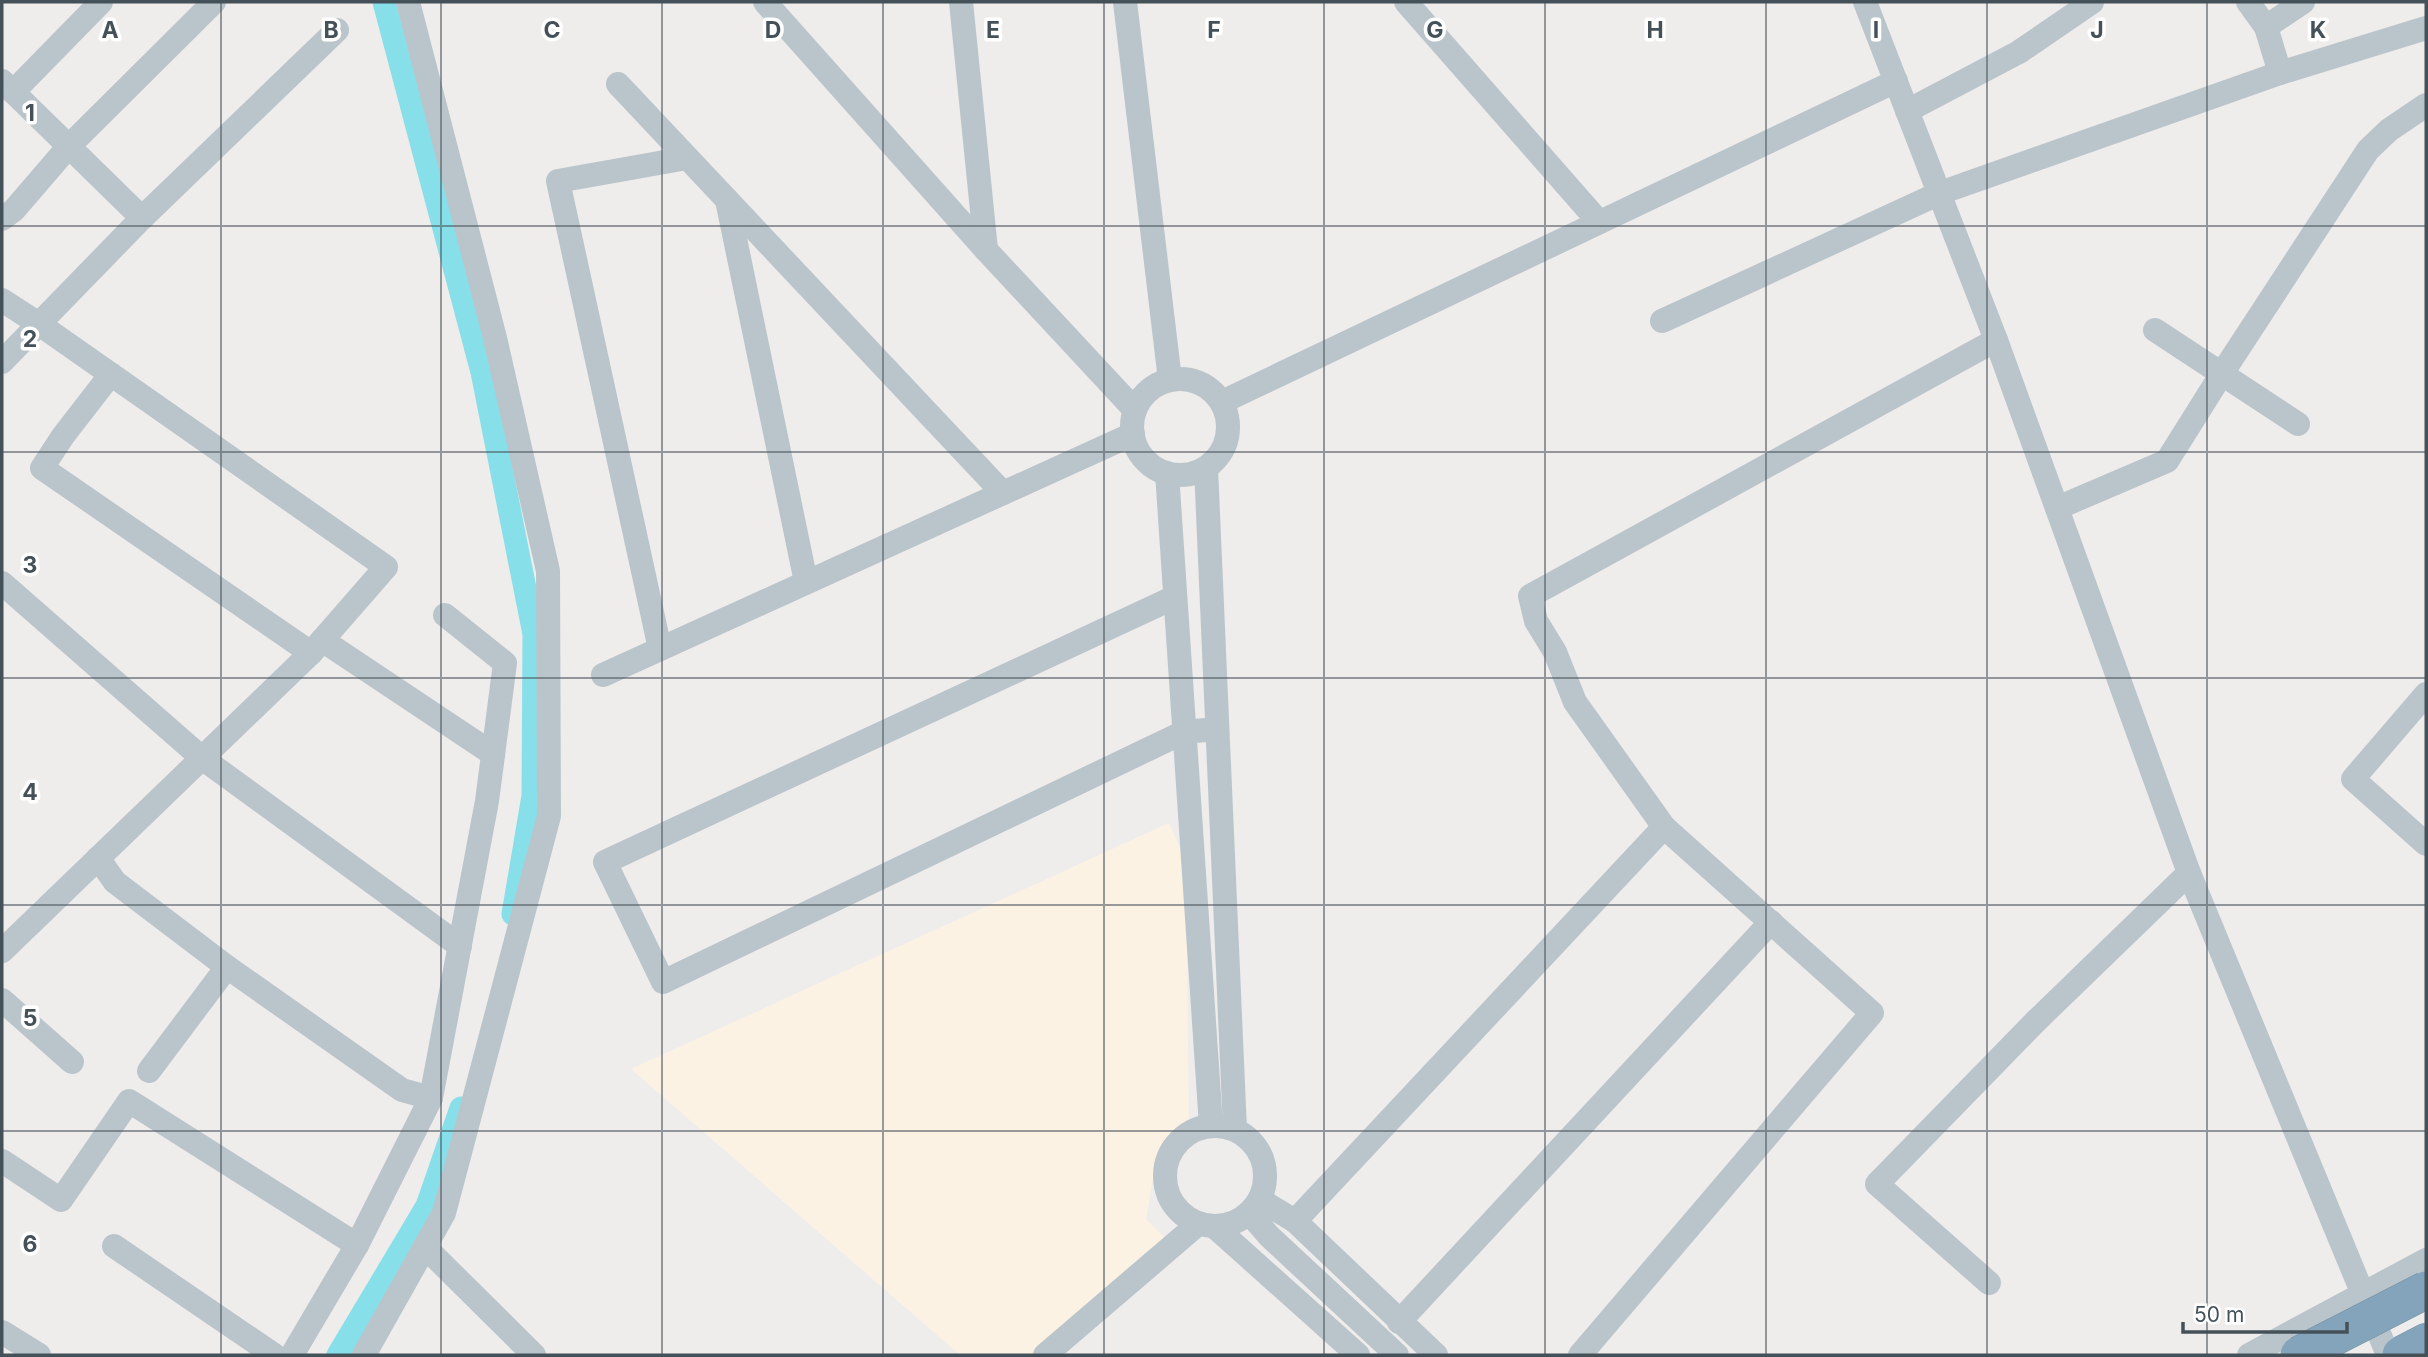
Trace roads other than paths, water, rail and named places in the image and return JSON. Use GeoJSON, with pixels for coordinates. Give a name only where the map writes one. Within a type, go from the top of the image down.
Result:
{"type":"FeatureCollection","features":[{"type":"Feature","properties":{"kind":"highway"},"geometry":{"type":"LineString","coordinates":[[2299,1355],[2426,1290]]}},
{"type":"Feature","properties":{"kind":"highway"},"geometry":{"type":"LineString","coordinates":[[2401,1355],[2426,1342]]}},
{"type":"Feature","properties":{"kind":"street"},"geometry":{"type":"LineString","coordinates":[[100,2],[7,86],[142,218]]}},
{"type":"Feature","properties":{"kind":"street"},"geometry":{"type":"LineString","coordinates":[[2,219],[69,146],[215,2]]}},
{"type":"Feature","properties":{"kind":"street"},"geometry":{"type":"LineString","coordinates":[[364,1355],[444,1213],[549,816],[548,571],[495,338],[408,2]]}},
{"type":"Feature","properties":{"kind":"street"},"geometry":{"type":"LineString","coordinates":[[603,675],[1003,493],[1134,422],[1143,396],[1155,385],[1185,379],[1200,383],[1222,402],[1229,431],[1225,446],[1217,458],[1194,474],[1167,473],[1153,467],[1141,456],[1134,422],[986,250],[765,2]]}},
{"type":"Feature","properties":{"kind":"street"},"geometry":{"type":"LineString","coordinates":[[961,2],[986,250]]}},
{"type":"Feature","properties":{"kind":"street"},"geometry":{"type":"LineString","coordinates":[[1125,2],[1170,380]]}},
{"type":"Feature","properties":{"kind":"street"},"geometry":{"type":"LineString","coordinates":[[1406,2],[1599,222]]}},
{"type":"Feature","properties":{"kind":"street"},"geometry":{"type":"LineString","coordinates":[[1865,2],[1996,340],[2189,873],[2388,1355]]}},
{"type":"Feature","properties":{"kind":"street"},"geometry":{"type":"LineString","coordinates":[[1907,111],[2019,52],[2092,2]]}},
{"type":"Feature","properties":{"kind":"street"},"geometry":{"type":"LineString","coordinates":[[2248,2],[2266,27],[2280,73]]}},
{"type":"Feature","properties":{"kind":"street"},"geometry":{"type":"LineString","coordinates":[[2266,27],[2303,2]]}},
{"type":"Feature","properties":{"kind":"street"},"geometry":{"type":"LineString","coordinates":[[1662,321],[1940,193],[2280,73],[2426,28]]}},
{"type":"Feature","properties":{"kind":"street"},"geometry":{"type":"LineString","coordinates":[[2,362],[142,218],[337,30]]}},
{"type":"Feature","properties":{"kind":"street"},"geometry":{"type":"LineString","coordinates":[[1222,402],[1896,81]]}},
{"type":"Feature","properties":{"kind":"street"},"geometry":{"type":"LineString","coordinates":[[618,84],[1003,493]]}},
{"type":"Feature","properties":{"kind":"street"},"geometry":{"type":"LineString","coordinates":[[2057,508],[2167,461],[2368,150],[2389,130],[2426,105]]}},
{"type":"Feature","properties":{"kind":"street"},"geometry":{"type":"LineString","coordinates":[[660,649],[558,181],[687,158]]}},
{"type":"Feature","properties":{"kind":"street"},"geometry":{"type":"LineString","coordinates":[[727,200],[806,582]]}},
{"type":"Feature","properties":{"kind":"street"},"geometry":{"type":"LineString","coordinates":[[2,300],[386,568],[316,646],[98,858],[4,945]]}},
{"type":"Feature","properties":{"kind":"street"},"geometry":{"type":"LineString","coordinates":[[2155,330],[2298,424]]}},
{"type":"Feature","properties":{"kind":"street"},"geometry":{"type":"LineString","coordinates":[[1580,1355],[1872,1013],[1664,827],[1576,702],[1555,652],[1536,621],[1530,596],[1996,340]]}},
{"type":"Feature","properties":{"kind":"street"},"geometry":{"type":"LineString","coordinates":[[111,374],[42,468],[316,646],[493,754]]}},
{"type":"Feature","properties":{"kind":"street"},"geometry":{"type":"LineString","coordinates":[[1206,468],[1227,947],[1223,1128]]}},
{"type":"Feature","properties":{"kind":"street"},"geometry":{"type":"LineString","coordinates":[[1167,473],[1199,948],[1223,1128]]}},
{"type":"Feature","properties":{"kind":"street"},"geometry":{"type":"LineString","coordinates":[[1171,535],[1209,531]]}},
{"type":"Feature","properties":{"kind":"street"},"geometry":{"type":"LineString","coordinates":[[2,583],[202,758],[460,946]]}},
{"type":"Feature","properties":{"kind":"street"},"geometry":{"type":"LineString","coordinates":[[1175,597],[605,862],[663,982],[1184,732],[1217,729]]}},
{"type":"Feature","properties":{"kind":"street"},"geometry":{"type":"LineString","coordinates":[[292,1355],[357,1245],[432,1098],[487,801],[505,663],[445,615]]}},
{"type":"Feature","properties":{"kind":"street"},"geometry":{"type":"LineString","coordinates":[[2426,694],[2353,779],[2426,844]]}},
{"type":"Feature","properties":{"kind":"street"},"geometry":{"type":"LineString","coordinates":[[1295,1221],[1664,827]]}},
{"type":"Feature","properties":{"kind":"street"},"geometry":{"type":"LineString","coordinates":[[1191,828],[1222,828]]}},
{"type":"Feature","properties":{"kind":"street"},"geometry":{"type":"LineString","coordinates":[[98,858],[115,882],[227,967],[402,1090],[432,1098]]}},
{"type":"Feature","properties":{"kind":"street"},"geometry":{"type":"LineString","coordinates":[[1989,1283],[1877,1184],[2045,1012],[2189,873]]}},
{"type":"Feature","properties":{"kind":"street"},"geometry":{"type":"LineString","coordinates":[[1399,1322],[1771,922]]}},
{"type":"Feature","properties":{"kind":"street"},"geometry":{"type":"LineString","coordinates":[[1199,948],[1227,947]]}},
{"type":"Feature","properties":{"kind":"street"},"geometry":{"type":"LineString","coordinates":[[149,1070],[227,967]]}},
{"type":"Feature","properties":{"kind":"street"},"geometry":{"type":"LineString","coordinates":[[2,1000],[72,1062]]}},
{"type":"Feature","properties":{"kind":"street"},"geometry":{"type":"LineString","coordinates":[[2,1161],[61,1200],[128,1101],[357,1245]]}},
{"type":"Feature","properties":{"kind":"street"},"geometry":{"type":"LineString","coordinates":[[1045,1355],[1207,1226],[1228,1226],[1255,1207],[1265,1185],[1265,1168],[1259,1152],[1249,1139],[1223,1128],[1189,1132],[1178,1141],[1164,1170],[1165,1187],[1171,1203],[1183,1216],[1207,1226],[1358,1355]]}},
{"type":"Feature","properties":{"kind":"street"},"geometry":{"type":"LineString","coordinates":[[1255,1207],[1295,1221],[1436,1355]]}},
{"type":"Feature","properties":{"kind":"street"},"geometry":{"type":"LineString","coordinates":[[1255,1207],[1269,1236],[1396,1355]]}},
{"type":"Feature","properties":{"kind":"street"},"geometry":{"type":"LineString","coordinates":[[114,1246],[274,1355]]}},
{"type":"Feature","properties":{"kind":"street"},"geometry":{"type":"LineString","coordinates":[[425,1247],[534,1355]]}},
{"type":"Feature","properties":{"kind":"street"},"geometry":{"type":"LineString","coordinates":[[2249,1355],[2426,1260]]}},
{"type":"Feature","properties":{"kind":"street"},"geometry":{"type":"LineString","coordinates":[[2,1332],[39,1355]]}},
{"type":"Feature","properties":{"kind":"waterway"},"geometry":{"type":"LineString","coordinates":[[384,2],[482,372],[534,634],[533,796],[513,914]]}},
{"type":"Feature","properties":{"kind":"waterway"},"geometry":{"type":"LineString","coordinates":[[338,1355],[427,1206],[461,1108]]}}]}
